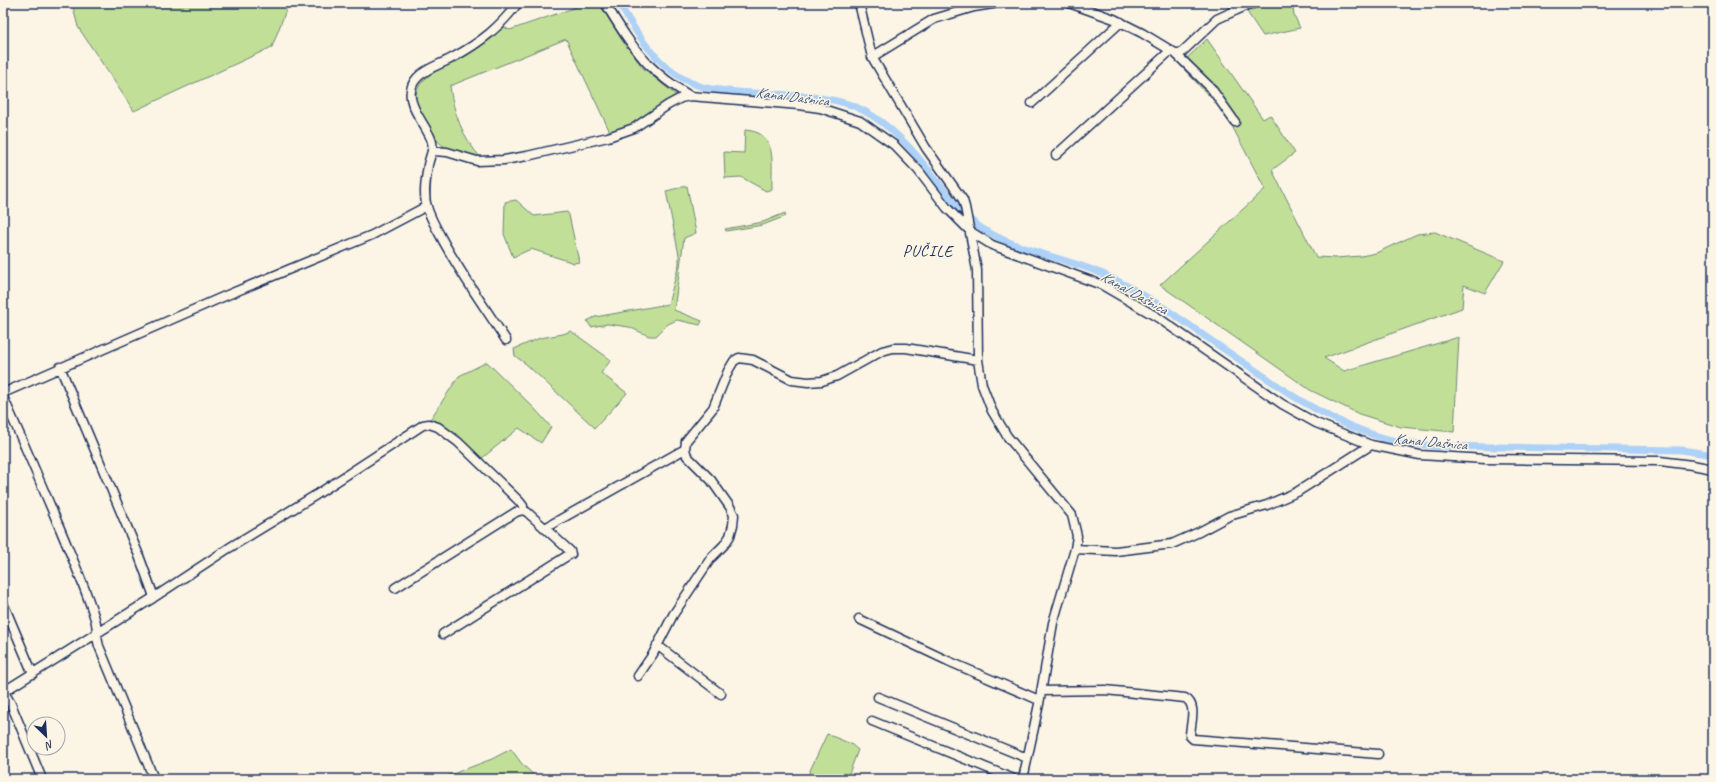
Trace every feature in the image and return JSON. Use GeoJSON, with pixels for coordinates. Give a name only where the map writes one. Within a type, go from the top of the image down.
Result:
{"type":"FeatureCollection","features":[{"type":"Feature","properties":{"kind":"street"},"geometry":{"type":"LineString","coordinates":[[506,340],[451,256],[427,206],[428,164],[433,151],[431,139],[414,110],[411,100],[412,89],[416,79],[430,69],[454,57],[493,32],[518,3]]}},
{"type":"Feature","properties":{"kind":"street"},"geometry":{"type":"LineString","coordinates":[[605,3],[628,38],[648,64],[690,96]]}},
{"type":"Feature","properties":{"kind":"street"},"geometry":{"type":"LineString","coordinates":[[859,3],[872,57],[915,131],[963,200],[970,229],[976,270],[978,360],[982,385],[998,424],[1016,449],[1072,515],[1077,536],[1075,549],[1054,616],[1023,779]]}},
{"type":"Feature","properties":{"kind":"street"},"geometry":{"type":"LineString","coordinates":[[872,57],[934,18],[974,7],[1000,3]]}},
{"type":"Feature","properties":{"kind":"street"},"geometry":{"type":"LineString","coordinates":[[1069,3],[1120,22],[1142,33],[1172,52],[1211,88],[1235,122]]}},
{"type":"Feature","properties":{"kind":"street"},"geometry":{"type":"LineString","coordinates":[[1056,155],[1172,52],[1181,53],[1217,19],[1252,3]]}},
{"type":"Feature","properties":{"kind":"street"},"geometry":{"type":"LineString","coordinates":[[1032,103],[1120,22]]}},
{"type":"Feature","properties":{"kind":"street"},"geometry":{"type":"LineString","coordinates":[[433,151],[447,152],[477,161],[504,160],[527,156],[608,137],[634,128],[668,105],[681,98],[690,96],[820,108],[860,121],[894,145],[918,170],[947,208],[970,229],[992,245],[1102,285],[1157,317],[1282,404],[1316,422],[1371,446],[1420,456],[1485,459],[1660,461],[1692,464],[1713,469]]}},
{"type":"Feature","properties":{"kind":"street"},"geometry":{"type":"LineString","coordinates":[[3,393],[60,367],[372,236],[427,206]]}},
{"type":"Feature","properties":{"kind":"street"},"geometry":{"type":"LineString","coordinates":[[638,676],[689,588],[711,558],[724,545],[730,536],[734,515],[730,507],[711,480],[687,456],[685,449],[686,441],[713,408],[728,371],[734,361],[739,358],[752,360],[792,380],[808,382],[822,381],[837,376],[882,351],[893,348],[906,348],[978,360]]}},
{"type":"Feature","properties":{"kind":"street"},"geometry":{"type":"LineString","coordinates":[[60,367],[138,553],[154,594],[153,598]]}},
{"type":"Feature","properties":{"kind":"street"},"geometry":{"type":"LineString","coordinates":[[3,397],[24,443],[72,559],[95,620],[98,632],[96,639],[154,779]]}},
{"type":"Feature","properties":{"kind":"street"},"geometry":{"type":"LineString","coordinates":[[42,779],[11,704],[3,692],[423,425],[429,424],[438,427],[458,442],[519,501],[523,506],[522,510]]}},
{"type":"Feature","properties":{"kind":"street"},"geometry":{"type":"LineString","coordinates":[[1075,549],[1116,551],[1172,544],[1229,516],[1298,492],[1371,446]]}},
{"type":"Feature","properties":{"kind":"street"},"geometry":{"type":"LineString","coordinates":[[545,528],[685,449]]}},
{"type":"Feature","properties":{"kind":"street"},"geometry":{"type":"LineString","coordinates":[[443,634],[571,554],[570,550],[522,510]]}},
{"type":"Feature","properties":{"kind":"street"},"geometry":{"type":"LineString","coordinates":[[395,588],[516,512],[522,510]]}},
{"type":"Feature","properties":{"kind":"street"},"geometry":{"type":"LineString","coordinates":[[3,603],[33,674]]}},
{"type":"Feature","properties":{"kind":"street"},"geometry":{"type":"LineString","coordinates":[[859,619],[948,661],[1039,700]]}},
{"type":"Feature","properties":{"kind":"street"},"geometry":{"type":"LineString","coordinates":[[657,645],[721,694]]}},
{"type":"Feature","properties":{"kind":"street"},"geometry":{"type":"LineString","coordinates":[[1040,691],[1105,690],[1185,698],[1190,700],[1192,705],[1190,736],[1193,739],[1378,754]]}},
{"type":"Feature","properties":{"kind":"street"},"geometry":{"type":"LineString","coordinates":[[878,697],[1028,758]]}},
{"type":"Feature","properties":{"kind":"street"},"geometry":{"type":"LineString","coordinates":[[872,721],[1014,779]]}},
{"type":"Feature","properties":{"kind":"green space"},"geometry":{"type":"Polygon","coordinates":[[[72,3],[285,3],[286,10],[272,47],[134,111],[78,27],[72,3]]]}},
{"type":"Feature","properties":{"kind":"green space"},"geometry":{"type":"Polygon","coordinates":[[[588,3],[599,3],[622,40],[643,68],[677,96],[628,127],[610,132],[566,39],[450,86],[456,115],[469,142],[481,158],[453,151],[441,144],[436,139],[425,122],[416,102],[417,90],[425,79],[470,52],[503,27],[510,30],[588,3]]]}},
{"type":"Feature","properties":{"kind":"green space"},"geometry":{"type":"Polygon","coordinates":[[[1269,3],[1292,3],[1294,15],[1300,28],[1263,36],[1247,12],[1269,3]]]}},
{"type":"Feature","properties":{"kind":"green space"},"geometry":{"type":"Polygon","coordinates":[[[1207,39],[1263,119],[1270,115],[1295,153],[1272,170],[1316,257],[1336,258],[1376,253],[1417,234],[1435,232],[1504,261],[1485,293],[1464,285],[1462,308],[1324,358],[1344,371],[1459,337],[1454,432],[1401,427],[1359,414],[1310,390],[1160,285],[1265,189],[1232,126],[1238,122],[1215,88],[1208,95],[1180,65],[1207,39]]]}},
{"type":"Feature","properties":{"kind":"green space"},"geometry":{"type":"Polygon","coordinates":[[[745,130],[756,132],[768,143],[772,160],[772,189],[766,191],[741,177],[725,178],[724,152],[744,153],[745,130]]]}},
{"type":"Feature","properties":{"kind":"green space"},"geometry":{"type":"Polygon","coordinates":[[[687,186],[696,233],[684,238],[674,310],[702,321],[700,325],[677,320],[668,324],[656,336],[649,336],[629,327],[608,324],[591,327],[587,321],[595,317],[668,304],[679,264],[679,255],[666,191],[687,186]]]}},
{"type":"Feature","properties":{"kind":"green space"},"geometry":{"type":"Polygon","coordinates":[[[516,200],[534,216],[567,212],[569,215],[579,262],[574,263],[531,249],[513,257],[504,234],[505,202],[516,200]]]}},
{"type":"Feature","properties":{"kind":"green space"},"geometry":{"type":"Polygon","coordinates":[[[785,213],[786,216],[763,225],[726,231],[725,229],[763,222],[785,213]]]}},
{"type":"Feature","properties":{"kind":"green space"},"geometry":{"type":"Polygon","coordinates":[[[571,331],[611,360],[601,373],[627,393],[595,428],[526,364],[515,356],[514,349],[540,338],[571,331]]]}},
{"type":"Feature","properties":{"kind":"green space"},"geometry":{"type":"Polygon","coordinates":[[[487,362],[534,408],[551,427],[541,443],[519,428],[481,459],[429,421],[459,376],[487,362]]]}},
{"type":"Feature","properties":{"kind":"green space"},"geometry":{"type":"Polygon","coordinates":[[[827,734],[851,744],[858,750],[847,779],[806,779],[827,734]]]}},
{"type":"Feature","properties":{"kind":"green space"},"geometry":{"type":"Polygon","coordinates":[[[511,749],[522,764],[538,779],[442,778],[492,759],[511,749]]]}},
{"type":"Feature","properties":{"kind":"waterway","name":"Kanal Dašnica"},"geometry":{"type":"LineString","coordinates":[[619,3],[643,42],[653,54],[664,65],[689,82],[712,89],[823,98],[848,104],[866,112],[894,132],[903,141],[919,158],[956,205],[977,225],[991,234],[1023,248],[1090,269],[1132,289],[1170,312],[1293,396],[1317,410],[1356,428],[1383,438],[1433,446],[1682,450],[1713,455]]}},
{"type":"Feature","properties":{"kind":"district","name":"PUČILE"},"geometry":{"type":"Point","coordinates":[928,251]}}]}
